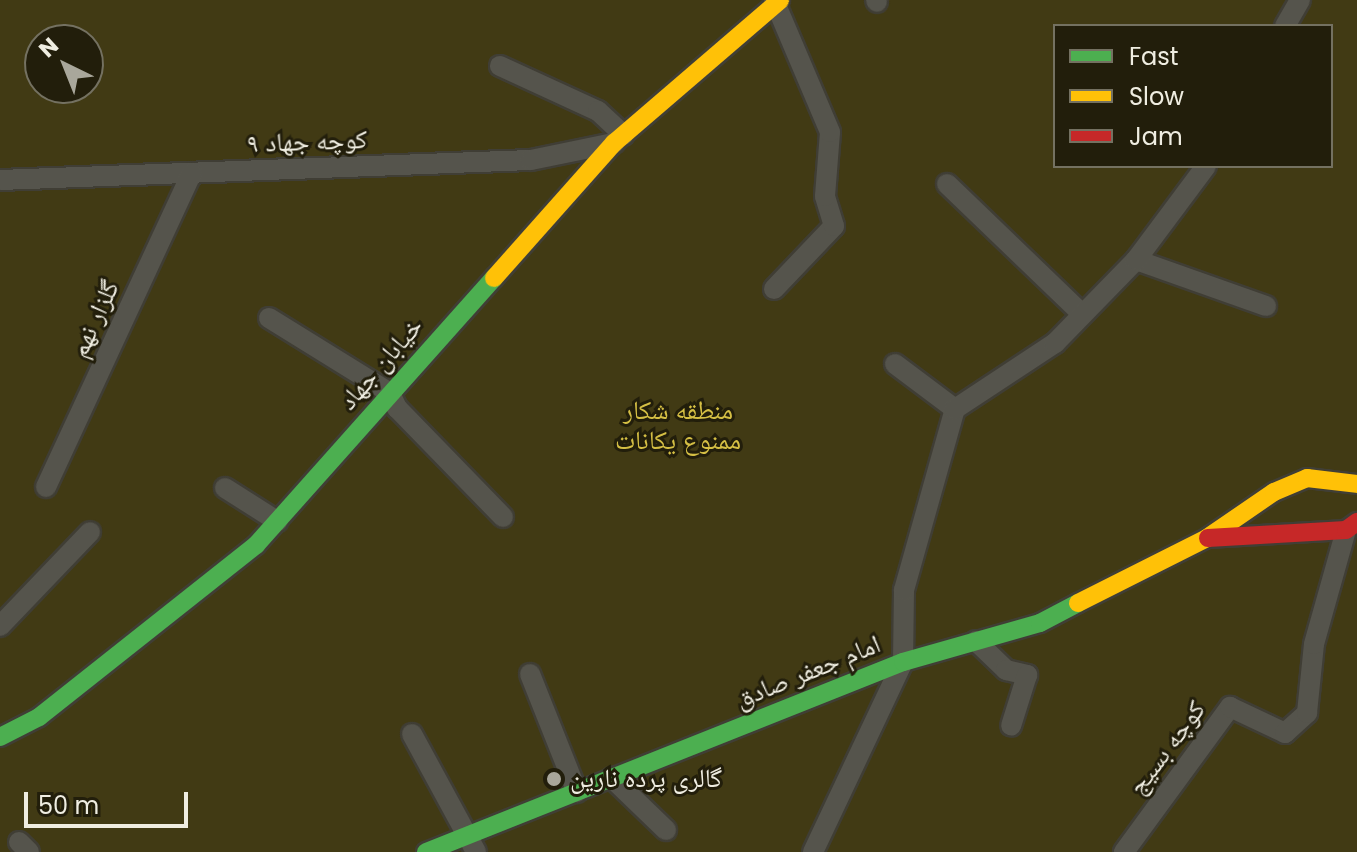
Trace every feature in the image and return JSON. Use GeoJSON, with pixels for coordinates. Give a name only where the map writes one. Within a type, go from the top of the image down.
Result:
{"type":"FeatureCollection","features":[{"type":"Feature","properties":{"kind":"main road","name":"خیابان جهاد"},"geometry":{"type":"LineString","coordinates":[[0,737],[39,717],[256,545],[619,139],[777,1]]}},
{"type":"Feature","properties":{"kind":"main road"},"geometry":{"type":"LineString","coordinates":[[1207,538],[1351,526],[1350,482],[1357,465]]}},
{"type":"Feature","properties":{"kind":"main road","name":"امام جعفر صادق"},"geometry":{"type":"LineString","coordinates":[[426,852],[472,844],[577,792],[903,662],[1040,623],[1207,538],[1274,492],[1307,478],[1350,482]]}},
{"type":"Feature","properties":{"kind":"main road"},"geometry":{"type":"LineString","coordinates":[[1274,492],[1259,519],[1283,533]]}},
{"type":"Feature","properties":{"kind":"street"},"geometry":{"type":"LineString","coordinates":[[1286,24],[1300,0]]}},
{"type":"Feature","properties":{"kind":"street"},"geometry":{"type":"LineString","coordinates":[[774,289],[834,226],[825,196],[830,132],[777,1]]}},
{"type":"Feature","properties":{"kind":"street"},"geometry":{"type":"LineString","coordinates":[[500,66],[598,111],[619,139]]}},
{"type":"Feature","properties":{"kind":"street","name":"کوچه جهاد ۹"},"geometry":{"type":"LineString","coordinates":[[0,180],[531,160],[619,139]]}},
{"type":"Feature","properties":{"kind":"street"},"geometry":{"type":"LineString","coordinates":[[813,852],[903,662],[904,590],[955,409],[1055,343],[1136,260],[1196,170]]}},
{"type":"Feature","properties":{"kind":"street","name":"گلزار نهم"},"geometry":{"type":"LineString","coordinates":[[46,487],[192,173]]}},
{"type":"Feature","properties":{"kind":"street"},"geometry":{"type":"LineString","coordinates":[[947,184],[1081,313]]}},
{"type":"Feature","properties":{"kind":"street"},"geometry":{"type":"LineString","coordinates":[[1136,260],[1266,306]]}},
{"type":"Feature","properties":{"kind":"street"},"geometry":{"type":"LineString","coordinates":[[269,318],[390,393],[397,408],[503,517]]}},
{"type":"Feature","properties":{"kind":"street"},"geometry":{"type":"LineString","coordinates":[[895,364],[955,409]]}},
{"type":"Feature","properties":{"kind":"street"},"geometry":{"type":"LineString","coordinates":[[225,488],[277,521]]}},
{"type":"Feature","properties":{"kind":"street","name":"کوچه بسیج"},"geometry":{"type":"LineString","coordinates":[[1124,852],[1230,707],[1285,733],[1307,713],[1314,644],[1351,526]]}},
{"type":"Feature","properties":{"kind":"street"},"geometry":{"type":"LineString","coordinates":[[0,626],[90,532]]}},
{"type":"Feature","properties":{"kind":"street"},"geometry":{"type":"LineString","coordinates":[[976,641],[1006,670],[1027,675],[1011,726]]}},
{"type":"Feature","properties":{"kind":"street"},"geometry":{"type":"LineString","coordinates":[[530,674],[577,792]]}},
{"type":"Feature","properties":{"kind":"street"},"geometry":{"type":"LineString","coordinates":[[412,734],[472,844]]}},
{"type":"Feature","properties":{"kind":"street"},"geometry":{"type":"LineString","coordinates":[[612,778],[666,830]]}},
{"type":"Feature","properties":{"kind":"green space","name":"منطقه شکار ممنوع یکانات"},"geometry":{"type":"Polygon","coordinates":[[[0,0],[1357,0],[1357,852],[0,852],[0,0]]]}},
{"type":"Feature","properties":{"kind":"traffic: fast"},"geometry":{"type":"LineString","coordinates":[[0,737],[39,717],[256,545],[494,278]]}},
{"type":"Feature","properties":{"kind":"traffic: fast"},"geometry":{"type":"LineString","coordinates":[[426,852],[903,662],[1040,623],[1078,603]]}},
{"type":"Feature","properties":{"kind":"traffic: slow"},"geometry":{"type":"LineString","coordinates":[[494,278],[614,143],[780,0]]}},
{"type":"Feature","properties":{"kind":"traffic: slow"},"geometry":{"type":"LineString","coordinates":[[1078,603],[1207,538],[1274,492],[1307,478],[1357,484]]}},
{"type":"Feature","properties":{"kind":"traffic: jam"},"geometry":{"type":"LineString","coordinates":[[1208,538],[1346,530],[1357,522]]}},
{"type":"Feature","properties":{"kind":"place","name":"گالری پرده نارین"},"geometry":{"type":"Point","coordinates":[554,779]}}]}
